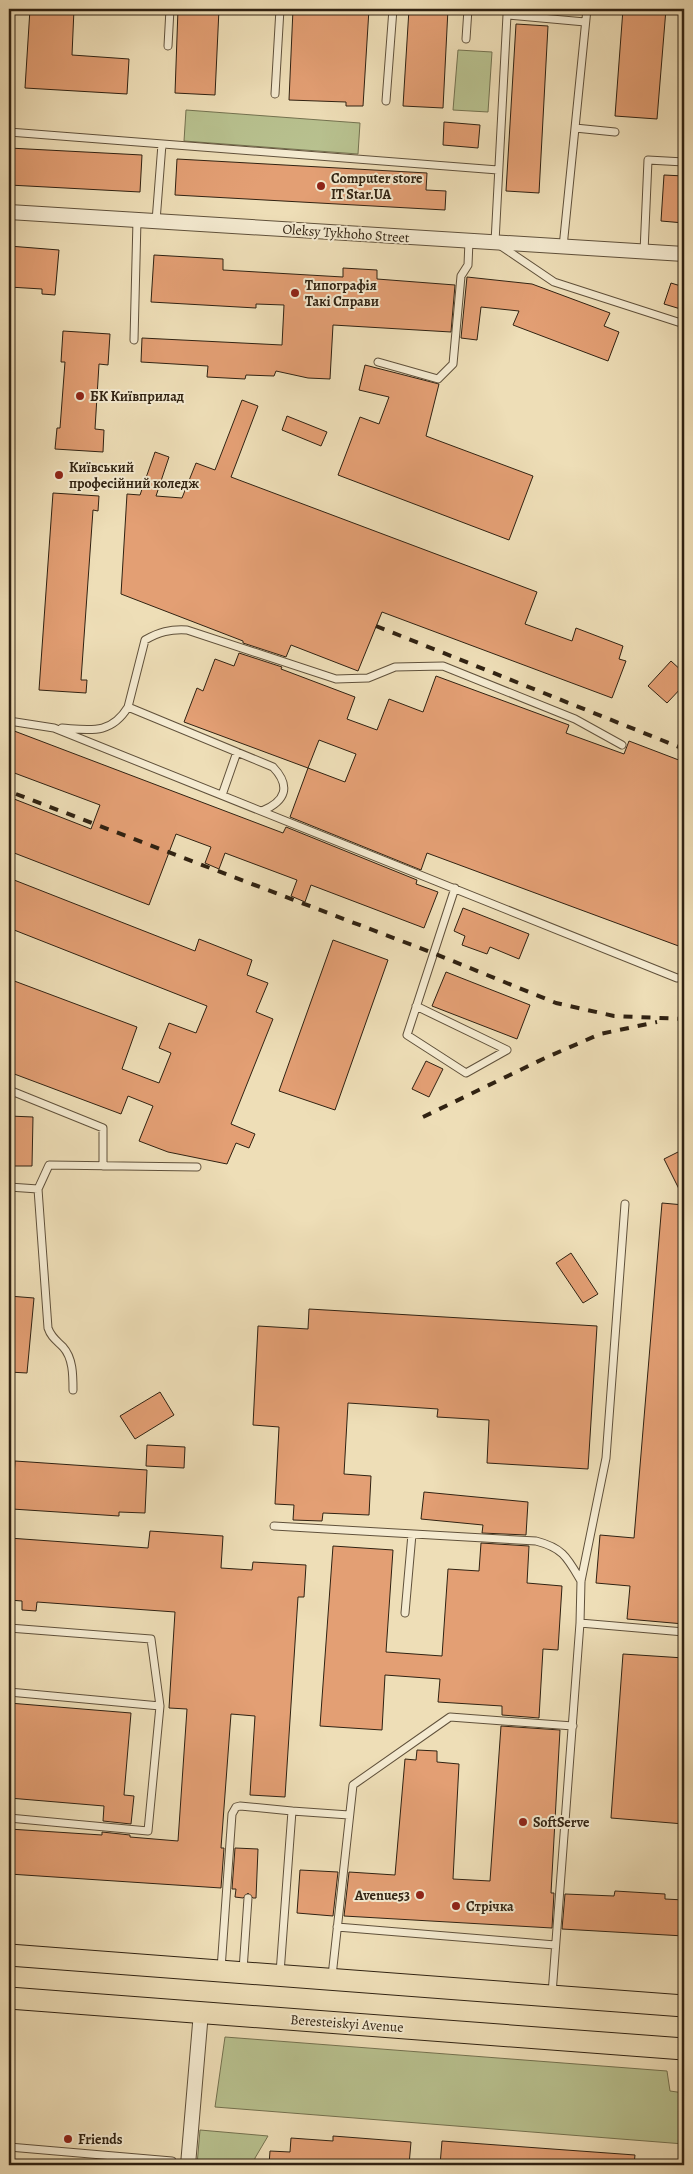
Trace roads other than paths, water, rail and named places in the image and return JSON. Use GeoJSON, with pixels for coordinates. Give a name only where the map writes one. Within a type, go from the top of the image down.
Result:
{"type":"FeatureCollection","features":[{"type":"Feature","properties":{"kind":"main road"},"geometry":{"type":"LineString","coordinates":[[9,1955],[684,2006]]}},
{"type":"Feature","properties":{"kind":"main road","name":"Beresteiskyi Avenue"},"geometry":{"type":"LineString","coordinates":[[9,1998],[684,2049]]}},
{"type":"Feature","properties":{"kind":"street","name":"Oleksy Tykhoho Street"},"geometry":{"type":"LineString","coordinates":[[9,212],[684,254]]}},
{"type":"Feature","properties":{"kind":"street"},"geometry":{"type":"LineString","coordinates":[[188,2165],[200,2012]]}},
{"type":"Feature","properties":{"kind":"lane"},"geometry":{"type":"LineString","coordinates":[[168,46],[170,9]]}},
{"type":"Feature","properties":{"kind":"lane"},"geometry":{"type":"LineString","coordinates":[[275,94],[280,9]]}},
{"type":"Feature","properties":{"kind":"lane"},"geometry":{"type":"LineString","coordinates":[[386,101],[393,9]]}},
{"type":"Feature","properties":{"kind":"lane"},"geometry":{"type":"LineString","coordinates":[[466,39],[468,9]]}},
{"type":"Feature","properties":{"kind":"lane"},"geometry":{"type":"LineString","coordinates":[[563,247],[587,9]]}},
{"type":"Feature","properties":{"kind":"lane"},"geometry":{"type":"LineString","coordinates":[[585,22],[507,16],[495,242],[554,282],[684,324]]}},
{"type":"Feature","properties":{"kind":"lane"},"geometry":{"type":"LineString","coordinates":[[575,128],[615,132]]}},
{"type":"Feature","properties":{"kind":"lane"},"geometry":{"type":"LineString","coordinates":[[9,132],[498,170]]}},
{"type":"Feature","properties":{"kind":"lane"},"geometry":{"type":"LineString","coordinates":[[156,221],[162,144]]}},
{"type":"Feature","properties":{"kind":"lane"},"geometry":{"type":"LineString","coordinates":[[644,252],[648,160],[684,162]]}},
{"type":"Feature","properties":{"kind":"lane"},"geometry":{"type":"LineString","coordinates":[[134,340],[137,220]]}},
{"type":"Feature","properties":{"kind":"lane"},"geometry":{"type":"LineString","coordinates":[[378,362],[438,379],[453,364],[461,276],[468,264],[469,241]]}},
{"type":"Feature","properties":{"kind":"lane"},"geometry":{"type":"LineString","coordinates":[[9,721],[54,728],[93,730],[114,724],[128,707],[145,640],[165,631],[187,630],[336,679],[368,678],[395,667],[443,666],[575,719],[622,745]]}},
{"type":"Feature","properties":{"kind":"lane"},"geometry":{"type":"LineString","coordinates":[[128,707],[273,766],[283,777],[284,792],[276,805],[262,811]]}},
{"type":"Feature","properties":{"kind":"lane"},"geometry":{"type":"LineString","coordinates":[[54,728],[677,978]]}},
{"type":"Feature","properties":{"kind":"lane"},"geometry":{"type":"LineString","coordinates":[[222,795],[237,752]]}},
{"type":"Feature","properties":{"kind":"lane"},"geometry":{"type":"LineString","coordinates":[[416,1006],[507,1050],[466,1073],[407,1035],[416,1006],[455,888]]}},
{"type":"Feature","properties":{"kind":"lane"},"geometry":{"type":"LineString","coordinates":[[9,1090],[103,1128],[103,1166]]}},
{"type":"Feature","properties":{"kind":"lane"},"geometry":{"type":"LineString","coordinates":[[72,1390],[73,1372],[70,1358],[63,1347],[51,1336],[48,1328],[38,1189],[49,1165],[197,1167]]}},
{"type":"Feature","properties":{"kind":"lane"},"geometry":{"type":"LineString","coordinates":[[9,1187],[38,1189]]}},
{"type":"Feature","properties":{"kind":"lane"},"geometry":{"type":"LineString","coordinates":[[551,1996],[573,1726],[581,1581],[606,1458],[625,1204]]}},
{"type":"Feature","properties":{"kind":"lane"},"geometry":{"type":"LineString","coordinates":[[274,1526],[536,1541],[552,1545],[563,1553],[581,1581]]}},
{"type":"Feature","properties":{"kind":"lane"},"geometry":{"type":"LineString","coordinates":[[406,1613],[412,1534]]}},
{"type":"Feature","properties":{"kind":"lane"},"geometry":{"type":"LineString","coordinates":[[580,1623],[684,1632]]}},
{"type":"Feature","properties":{"kind":"lane"},"geometry":{"type":"LineString","coordinates":[[9,1628],[151,1639],[160,1706],[148,1831],[9,1818]]}},
{"type":"Feature","properties":{"kind":"lane"},"geometry":{"type":"LineString","coordinates":[[9,1692],[160,1706]]}},
{"type":"Feature","properties":{"kind":"lane"},"geometry":{"type":"LineString","coordinates":[[332,1980],[353,1784],[448,1717],[573,1726]]}},
{"type":"Feature","properties":{"kind":"lane"},"geometry":{"type":"LineString","coordinates":[[221,1971],[232,1814],[236,1808],[240,1806],[349,1815]]}},
{"type":"Feature","properties":{"kind":"lane"},"geometry":{"type":"LineString","coordinates":[[279,1976],[292,1810]]}},
{"type":"Feature","properties":{"kind":"lane"},"geometry":{"type":"LineString","coordinates":[[243,1973],[248,1898]]}},
{"type":"Feature","properties":{"kind":"lane"},"geometry":{"type":"LineString","coordinates":[[337,1927],[555,1945]]}},
{"type":"Feature","properties":{"kind":"lane"},"geometry":{"type":"LineString","coordinates":[[9,2147],[172,2161],[172,2165]]}},
{"type":"Feature","properties":{"kind":"railway"},"geometry":{"type":"LineString","coordinates":[[376,626],[684,749]]}},
{"type":"Feature","properties":{"kind":"railway"},"geometry":{"type":"LineString","coordinates":[[16,794],[433,953],[556,1003],[614,1016],[684,1019]]}},
{"type":"Feature","properties":{"kind":"railway"},"geometry":{"type":"LineString","coordinates":[[423,1117],[545,1058],[600,1034],[657,1022]]}},
{"type":"Feature","properties":{"kind":"place","name":"Computer store IT Star.UA"},"geometry":{"type":"Point","coordinates":[321,186]}},
{"type":"Feature","properties":{"kind":"place","name":"Типографія Такі Справи"},"geometry":{"type":"Point","coordinates":[295,293]}},
{"type":"Feature","properties":{"kind":"place","name":"БК Київприлад"},"geometry":{"type":"Point","coordinates":[80,396]}},
{"type":"Feature","properties":{"kind":"place","name":"Київський професійний коледж"},"geometry":{"type":"Point","coordinates":[59,475]}},
{"type":"Feature","properties":{"kind":"place","name":"SoftServe"},"geometry":{"type":"Point","coordinates":[523,1822]}},
{"type":"Feature","properties":{"kind":"place","name":"Avenue53"},"geometry":{"type":"Point","coordinates":[420,1895]}},
{"type":"Feature","properties":{"kind":"place","name":"Стрічка"},"geometry":{"type":"Point","coordinates":[456,1906]}},
{"type":"Feature","properties":{"kind":"place","name":"Friends"},"geometry":{"type":"Point","coordinates":[68,2139]}}]}
